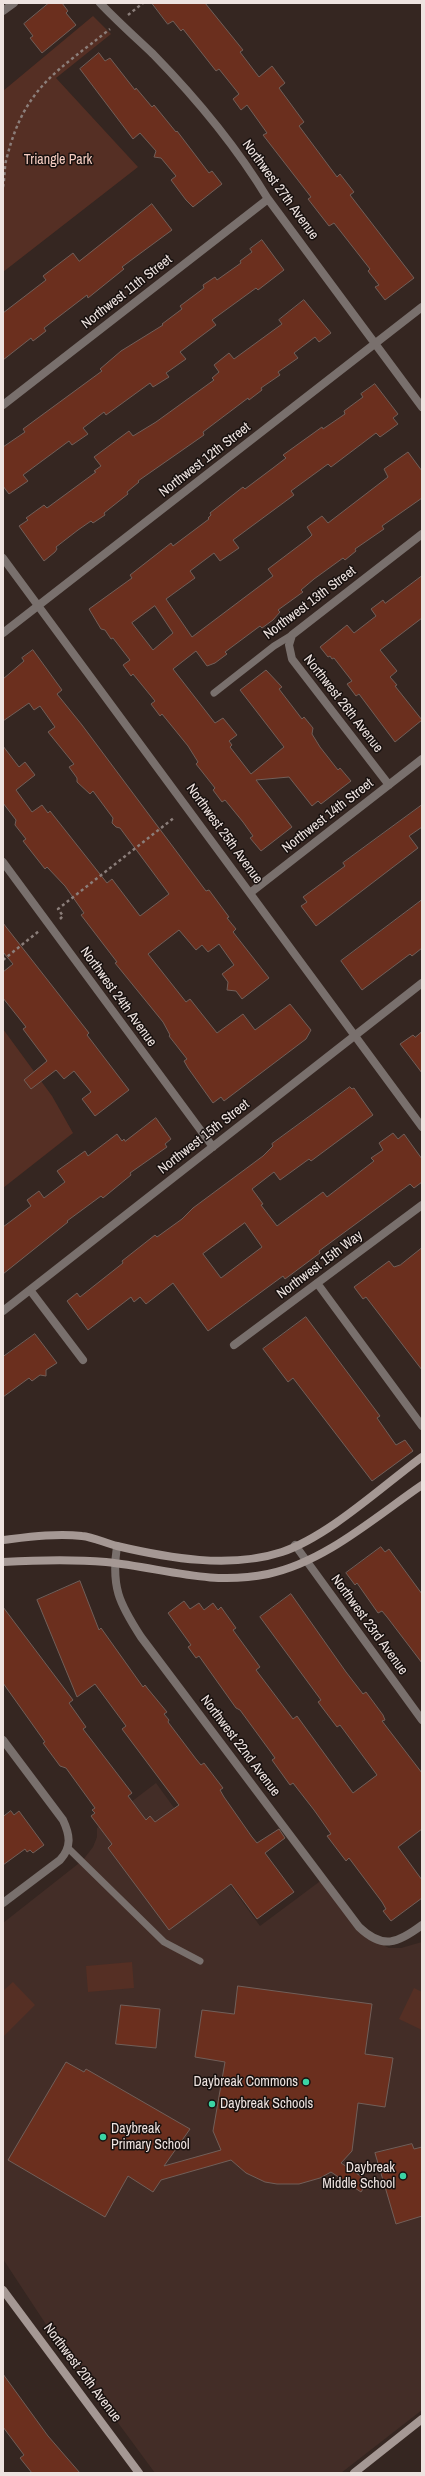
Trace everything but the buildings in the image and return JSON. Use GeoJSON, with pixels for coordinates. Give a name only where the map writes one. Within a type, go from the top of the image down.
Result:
{"type":"FeatureCollection","features":[{"type":"Feature","properties":{"kind":"street"},"geometry":{"type":"LineString","coordinates":[[3,11],[14,3]]}},
{"type":"Feature","properties":{"kind":"street","name":"Northwest 27th Avenue"},"geometry":{"type":"LineString","coordinates":[[100,3],[118,23],[183,86],[224,136],[268,199],[422,407]]}},
{"type":"Feature","properties":{"kind":"street","name":"Northwest 11th Street"},"geometry":{"type":"LineString","coordinates":[[3,405],[268,199]]}},
{"type":"Feature","properties":{"kind":"street","name":"Northwest 12th Street"},"geometry":{"type":"LineString","coordinates":[[3,633],[422,307]]}},
{"type":"Feature","properties":{"kind":"street","name":"Northwest 13th Street"},"geometry":{"type":"LineString","coordinates":[[292,635],[422,534]]}},
{"type":"Feature","properties":{"kind":"street","name":"Northwest 25th Avenue"},"geometry":{"type":"LineString","coordinates":[[3,558],[422,1127]]}},
{"type":"Feature","properties":{"kind":"street","name":"Northwest 26th Avenue"},"geometry":{"type":"LineString","coordinates":[[292,635],[289,645],[292,659],[389,785]]}},
{"type":"Feature","properties":{"kind":"street","name":"Northwest 14th Street"},"geometry":{"type":"LineString","coordinates":[[250,893],[422,759]]}},
{"type":"Feature","properties":{"kind":"street","name":"Northwest 24th Avenue"},"geometry":{"type":"LineString","coordinates":[[3,862],[213,1147]]}},
{"type":"Feature","properties":{"kind":"street","name":"Northwest 15th Street"},"geometry":{"type":"LineString","coordinates":[[3,1311],[422,983]]}},
{"type":"Feature","properties":{"kind":"street","name":"Northwest 15th Way"},"geometry":{"type":"LineString","coordinates":[[234,1345],[422,1205]]}},
{"type":"Feature","properties":{"kind":"street"},"geometry":{"type":"LineString","coordinates":[[317,1283],[422,1426]]}},
{"type":"Feature","properties":{"kind":"street"},"geometry":{"type":"LineString","coordinates":[[30,1290],[83,1360]]}},
{"type":"Feature","properties":{"kind":"street"},"geometry":{"type":"LineString","coordinates":[[3,1540],[54,1535],[82,1536],[117,1546],[205,1560],[267,1556],[295,1545],[321,1532],[422,1457]]}},
{"type":"Feature","properties":{"kind":"street"},"geometry":{"type":"LineString","coordinates":[[3,1562],[115,1564],[202,1578],[236,1579],[269,1574],[306,1560],[340,1542],[422,1485]]}},
{"type":"Feature","properties":{"kind":"street","name":"Northwest 23rd Avenue"},"geometry":{"type":"LineString","coordinates":[[295,1545],[422,1720]]}},
{"type":"Feature","properties":{"kind":"street","name":"Northwest 22nd Avenue"},"geometry":{"type":"LineString","coordinates":[[117,1546],[115,1582],[122,1607],[141,1637],[359,1927],[370,1937],[392,1942],[407,1936],[422,1925]]}},
{"type":"Feature","properties":{"kind":"street"},"geometry":{"type":"LineString","coordinates":[[3,1740],[63,1820],[69,1836],[68,1848],[60,1860],[3,1903]]}},
{"type":"Feature","properties":{"kind":"street","name":"Northwest 20th Avenue"},"geometry":{"type":"LineString","coordinates":[[3,2290],[139,2473]]}},
{"type":"Feature","properties":{"kind":"street"},"geometry":{"type":"LineString","coordinates":[[354,2473],[422,2419]]}},
{"type":"Feature","properties":{"kind":"lane","name":"Northwest 13th Street"},"geometry":{"type":"LineString","coordinates":[[214,693],[274,646],[292,635]]}},
{"type":"Feature","properties":{"kind":"lane"},"geometry":{"type":"LineString","coordinates":[[68,1848],[164,1942],[200,1961]]}},
{"type":"Feature","properties":{"kind":"path"},"geometry":{"type":"LineString","coordinates":[[3,187],[7,157],[35,92],[73,56],[143,3]]}},
{"type":"Feature","properties":{"kind":"path"},"geometry":{"type":"LineString","coordinates":[[3,960],[49,925],[64,916],[58,909],[175,817]]}},
{"type":"Feature","properties":{"kind":"shaded area","name":"Daybreak Schools"},"geometry":{"type":"Polygon","coordinates":[[[156,1783],[260,1926],[323,1879],[373,1940],[389,1948],[401,1948],[422,1942],[422,2410],[341,2473],[155,2473],[51,2332],[3,2259],[3,1923],[83,1860],[93,1847],[97,1837],[97,1828],[156,1783]]]}},
{"type":"Feature","properties":{"kind":"green space","name":"Triangle Park"},"geometry":{"type":"Polygon","coordinates":[[[93,16],[111,34],[56,78],[138,167],[3,272],[3,91],[93,16]]]}},
{"type":"Feature","properties":{"kind":"green space"},"geometry":{"type":"Polygon","coordinates":[[[3,1029],[52,1096],[73,1133],[3,1188],[3,1029]]]}},
{"type":"Feature","properties":{"kind":"green space"},"geometry":{"type":"Polygon","coordinates":[[[132,1962],[134,1988],[88,1992],[86,1966],[132,1962]]]}},
{"type":"Feature","properties":{"kind":"green space"},"geometry":{"type":"Polygon","coordinates":[[[13,1982],[35,2005],[3,2037],[3,1991],[13,1982]]]}},
{"type":"Feature","properties":{"kind":"green space"},"geometry":{"type":"Polygon","coordinates":[[[414,1988],[422,1992],[422,2030],[399,2019],[414,1988]]]}},
{"type":"Feature","properties":{"kind":"place","name":"Daybreak Commons"},"geometry":{"type":"Point","coordinates":[306,2082]}},
{"type":"Feature","properties":{"kind":"place","name":"Daybreak Schools"},"geometry":{"type":"Point","coordinates":[212,2104]}},
{"type":"Feature","properties":{"kind":"place","name":"Daybreak Primary School"},"geometry":{"type":"Point","coordinates":[103,2137]}},
{"type":"Feature","properties":{"kind":"place","name":"Daybreak Middle School"},"geometry":{"type":"Point","coordinates":[403,2176]}}]}
